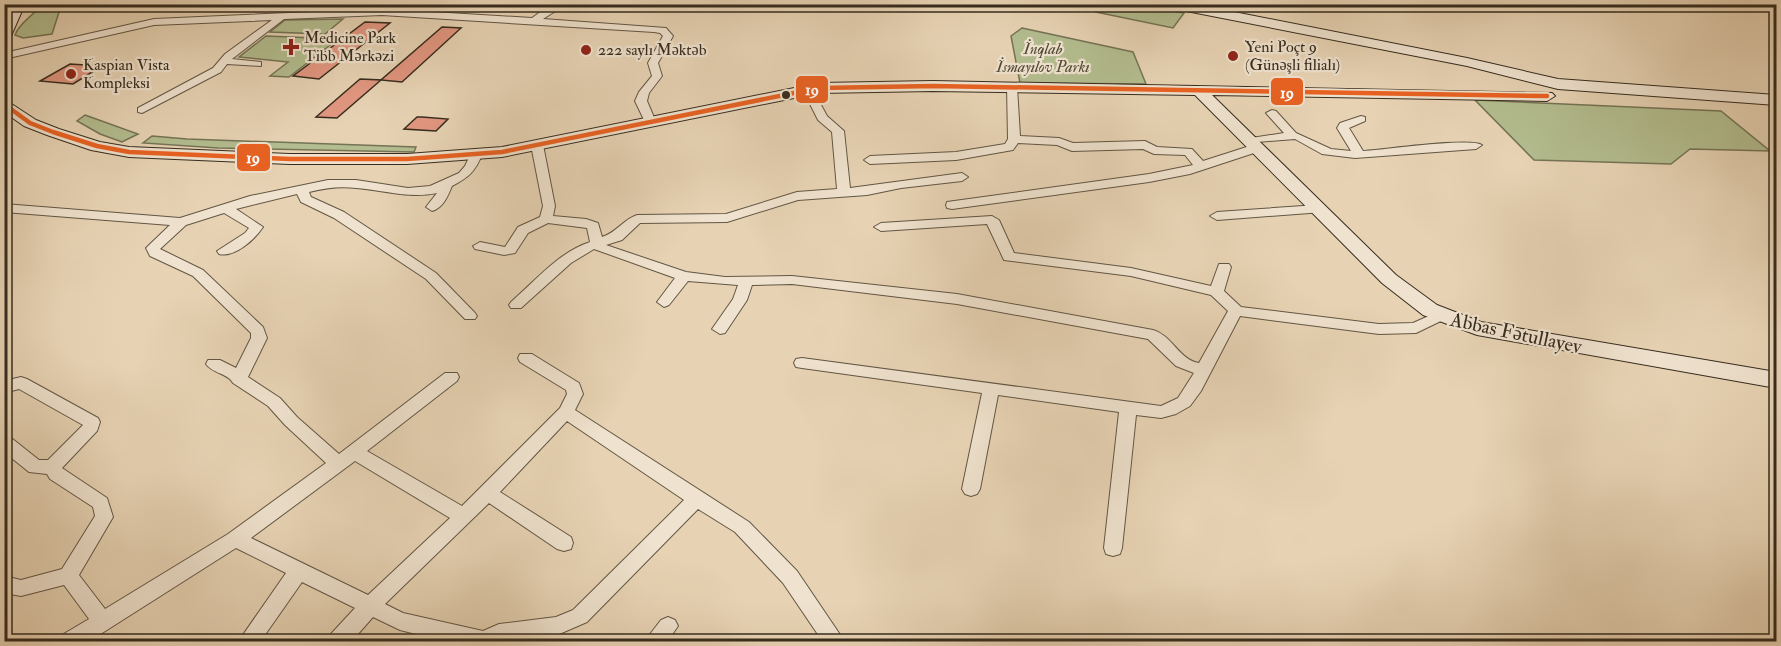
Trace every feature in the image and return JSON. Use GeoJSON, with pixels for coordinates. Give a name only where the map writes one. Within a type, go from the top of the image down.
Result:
{"type":"FeatureCollection","features":[{"type":"Feature","properties":{"kind":"main road"},"geometry":{"type":"LineString","coordinates":[[1171,4],[1493,68],[1540,81],[1559,89],[1559,94],[1549,96],[1534,93],[1514,78],[1493,68]]}},
{"type":"Feature","properties":{"kind":"main road"},"geometry":{"type":"LineString","coordinates":[[4,36],[15,8]]}},
{"type":"Feature","properties":{"kind":"main road"},"geometry":{"type":"LineString","coordinates":[[1490,96],[1515,91],[1522,86],[1524,81],[1540,81],[1608,89],[1776,100]]}},
{"type":"Feature","properties":{"kind":"main road"},"geometry":{"type":"LineString","coordinates":[[4,104],[30,123],[53,132],[97,146],[129,152],[302,159],[407,159],[502,152],[808,90],[861,86],[1620,97],[1776,107]]}},
{"type":"Feature","properties":{"kind":"main road","name":"Abbas Fətullayev"},"geometry":{"type":"LineString","coordinates":[[1200,91],[1389,279],[1418,303],[1440,316],[1467,326],[1506,335],[1776,380]]}},
{"type":"Feature","properties":{"kind":"street"},"geometry":{"type":"LineString","coordinates":[[368,13],[379,4]]}},
{"type":"Feature","properties":{"kind":"street"},"geometry":{"type":"LineString","coordinates":[[535,21],[553,6],[558,5],[656,8],[669,4]]}},
{"type":"Feature","properties":{"kind":"street"},"geometry":{"type":"LineString","coordinates":[[4,56],[154,22],[368,13],[406,13],[654,29],[667,33],[653,63],[657,76],[642,96],[641,101],[650,122]]}},
{"type":"Feature","properties":{"kind":"street"},"geometry":{"type":"LineString","coordinates":[[142,110],[217,70],[224,61],[280,18]]}},
{"type":"Feature","properties":{"kind":"street"},"geometry":{"type":"LineString","coordinates":[[224,61],[257,64]]}},
{"type":"Feature","properties":{"kind":"street"},"geometry":{"type":"LineString","coordinates":[[870,160],[956,156],[1004,150],[1013,144],[1014,138],[1012,87]]}},
{"type":"Feature","properties":{"kind":"street"},"geometry":{"type":"LineString","coordinates":[[808,90],[822,118],[838,131],[844,192]]}},
{"type":"Feature","properties":{"kind":"street"},"geometry":{"type":"LineString","coordinates":[[1272,113],[1293,136]]}},
{"type":"Feature","properties":{"kind":"street"},"geometry":{"type":"LineString","coordinates":[[1358,153],[1343,128],[1344,125],[1361,119]]}},
{"type":"Feature","properties":{"kind":"street"},"geometry":{"type":"LineString","coordinates":[[952,205],[1149,178],[1201,166],[1252,145],[1293,136],[1302,138],[1324,152],[1389,154],[1439,147],[1476,145]]}},
{"type":"Feature","properties":{"kind":"street"},"geometry":{"type":"LineString","coordinates":[[1014,138],[1059,142],[1072,147],[1145,145],[1154,150],[1188,152],[1201,166]]}},
{"type":"Feature","properties":{"kind":"street"},"geometry":{"type":"LineString","coordinates":[[537,145],[549,207],[546,219]]}},
{"type":"Feature","properties":{"kind":"street"},"geometry":{"type":"LineString","coordinates":[[4,208],[181,222],[300,188],[341,183],[421,192],[446,185],[463,176],[471,166],[476,154]]}},
{"type":"Feature","properties":{"kind":"street"},"geometry":{"type":"LineString","coordinates":[[956,156],[969,203]]}},
{"type":"Feature","properties":{"kind":"street"},"geometry":{"type":"LineString","coordinates":[[516,305],[566,260],[584,248],[617,237],[637,219],[645,217],[728,218],[781,200],[867,191],[901,184],[962,177]]}},
{"type":"Feature","properties":{"kind":"street"},"geometry":{"type":"LineString","coordinates":[[432,207],[442,196],[446,185]]}},
{"type":"Feature","properties":{"kind":"street"},"geometry":{"type":"LineString","coordinates":[[300,188],[306,199],[339,215],[431,276],[470,316]]}},
{"type":"Feature","properties":{"kind":"street"},"geometry":{"type":"LineString","coordinates":[[224,251],[250,237],[256,227],[228,209]]}},
{"type":"Feature","properties":{"kind":"street"},"geometry":{"type":"LineString","coordinates":[[1217,216],[1318,209]]}},
{"type":"Feature","properties":{"kind":"street"},"geometry":{"type":"LineString","coordinates":[[480,246],[510,250],[523,230],[546,219],[586,223],[593,226],[597,244],[610,254],[684,276],[725,281],[792,280],[957,299],[1153,335],[1161,341],[1172,356],[1185,366],[1204,369]]}},
{"type":"Feature","properties":{"kind":"street"},"geometry":{"type":"LineString","coordinates":[[881,227],[992,220],[1009,257],[1131,272],[1216,292],[1238,311],[1379,329],[1416,328],[1440,316]]}},
{"type":"Feature","properties":{"kind":"street"},"geometry":{"type":"LineString","coordinates":[[181,222],[156,243],[153,248],[154,253],[198,273],[258,331],[259,338],[239,376]]}},
{"type":"Feature","properties":{"kind":"street"},"geometry":{"type":"LineString","coordinates":[[1216,292],[1224,267]]}},
{"type":"Feature","properties":{"kind":"street"},"geometry":{"type":"LineString","coordinates":[[664,302],[684,276]]}},
{"type":"Feature","properties":{"kind":"street"},"geometry":{"type":"LineString","coordinates":[[720,329],[740,300],[747,280]]}},
{"type":"Feature","properties":{"kind":"street"},"geometry":{"type":"LineString","coordinates":[[802,363],[1161,412],[1172,410],[1187,401],[1231,316],[1238,311]]}},
{"type":"Feature","properties":{"kind":"street"},"geometry":{"type":"LineString","coordinates":[[338,642],[370,606],[488,493],[566,412],[575,394],[573,387],[526,358]]}},
{"type":"Feature","properties":{"kind":"street"},"geometry":{"type":"LineString","coordinates":[[214,364],[239,376],[239,379],[274,402],[291,421],[338,464]]}},
{"type":"Feature","properties":{"kind":"street"},"geometry":{"type":"LineString","coordinates":[[69,642],[236,539],[451,377]]}},
{"type":"Feature","properties":{"kind":"street"},"geometry":{"type":"LineString","coordinates":[[4,387],[21,383],[92,422],[91,428],[52,467],[35,467],[4,442]]}},
{"type":"Feature","properties":{"kind":"street"},"geometry":{"type":"LineString","coordinates":[[972,489],[991,389]]}},
{"type":"Feature","properties":{"kind":"street"},"geometry":{"type":"LineString","coordinates":[[1113,548],[1128,408]]}},
{"type":"Feature","properties":{"kind":"street"},"geometry":{"type":"LineString","coordinates":[[566,412],[742,527],[790,577],[835,642]]}},
{"type":"Feature","properties":{"kind":"street"},"geometry":{"type":"LineString","coordinates":[[354,452],[463,516]]}},
{"type":"Feature","properties":{"kind":"street"},"geometry":{"type":"LineString","coordinates":[[4,584],[21,588],[68,576],[104,517],[101,503],[56,474],[52,467]]}},
{"type":"Feature","properties":{"kind":"street"},"geometry":{"type":"LineString","coordinates":[[488,493],[564,543]]}},
{"type":"Feature","properties":{"kind":"street"},"geometry":{"type":"LineString","coordinates":[[236,539],[400,621],[487,641],[499,633],[557,626],[580,616],[642,557],[696,499]]}},
{"type":"Feature","properties":{"kind":"street"},"geometry":{"type":"LineString","coordinates":[[248,642],[299,570]]}},
{"type":"Feature","properties":{"kind":"street"},"geometry":{"type":"LineString","coordinates":[[68,576],[102,622]]}},
{"type":"Feature","properties":{"kind":"street"},"geometry":{"type":"LineString","coordinates":[[654,642],[668,626]]}},
{"type":"Feature","properties":{"kind":"green space"},"geometry":{"type":"Polygon","coordinates":[[[38,5],[66,5],[61,6],[52,34],[23,38],[15,35],[39,7],[38,5]]]}},
{"type":"Feature","properties":{"kind":"green space"},"geometry":{"type":"Polygon","coordinates":[[[1104,5],[1138,5],[1184,13],[1173,28],[1096,12],[1104,5]]]}},
{"type":"Feature","properties":{"kind":"green space"},"geometry":{"type":"Polygon","coordinates":[[[343,19],[325,34],[270,32],[285,20],[343,19]]]}},
{"type":"Feature","properties":{"kind":"green space","name":"İnqlab İsmayılov Parkı"},"geometry":{"type":"Polygon","coordinates":[[[1022,28],[1133,52],[1146,84],[1020,83],[1011,36],[1022,28]]]}},
{"type":"Feature","properties":{"kind":"green space"},"geometry":{"type":"Polygon","coordinates":[[[266,36],[338,39],[289,77],[270,76],[288,62],[239,57],[266,36]]]}},
{"type":"Feature","properties":{"kind":"green space"},"geometry":{"type":"Polygon","coordinates":[[[1475,100],[1721,111],[1770,151],[1690,149],[1671,164],[1534,160],[1475,100]]]}},
{"type":"Feature","properties":{"kind":"green space"},"geometry":{"type":"Polygon","coordinates":[[[85,115],[138,134],[122,142],[100,134],[77,121],[85,115]]]}},
{"type":"Feature","properties":{"kind":"green space"},"geometry":{"type":"Polygon","coordinates":[[[152,136],[416,147],[414,152],[218,148],[143,143],[152,136]]]}},
{"type":"Feature","properties":{"kind":"building"},"geometry":{"type":"Polygon","coordinates":[[[365,22],[390,23],[319,79],[293,76],[365,22]]]}},
{"type":"Feature","properties":{"kind":"building"},"geometry":{"type":"Polygon","coordinates":[[[442,27],[461,28],[402,82],[381,80],[442,27]]]}},
{"type":"Feature","properties":{"kind":"building","name":"Kaspian Vista Kompleksi"},"geometry":{"type":"Polygon","coordinates":[[[70,64],[102,66],[73,84],[40,81],[70,64]]]}},
{"type":"Feature","properties":{"kind":"building"},"geometry":{"type":"Polygon","coordinates":[[[360,79],[381,80],[337,118],[316,117],[360,79]]]}},
{"type":"Feature","properties":{"kind":"building"},"geometry":{"type":"Polygon","coordinates":[[[417,117],[448,119],[436,131],[404,129],[417,117]]]}},
{"type":"Feature","properties":{"kind":"transit line","name":"19"},"geometry":{"type":"LineString","coordinates":[[4,104],[30,123],[53,132],[97,146],[129,152],[290,159],[407,159],[502,152],[819,88],[933,86],[1547,96]]}},
{"type":"Feature","properties":{"kind":"place","name":"Medicine Park Tibb Mərkəzi"},"geometry":{"type":"Point","coordinates":[291,47]}},
{"type":"Feature","properties":{"kind":"place","name":"222 saylı Məktəb"},"geometry":{"type":"Point","coordinates":[586,50]}},
{"type":"Feature","properties":{"kind":"place","name":"Yeni Poçt 9 (Günəşli filialı)"},"geometry":{"type":"Point","coordinates":[1233,56]}},
{"type":"Feature","properties":{"kind":"place","name":"Kaspian Vista Kompleksi"},"geometry":{"type":"Point","coordinates":[71,74]}}]}
